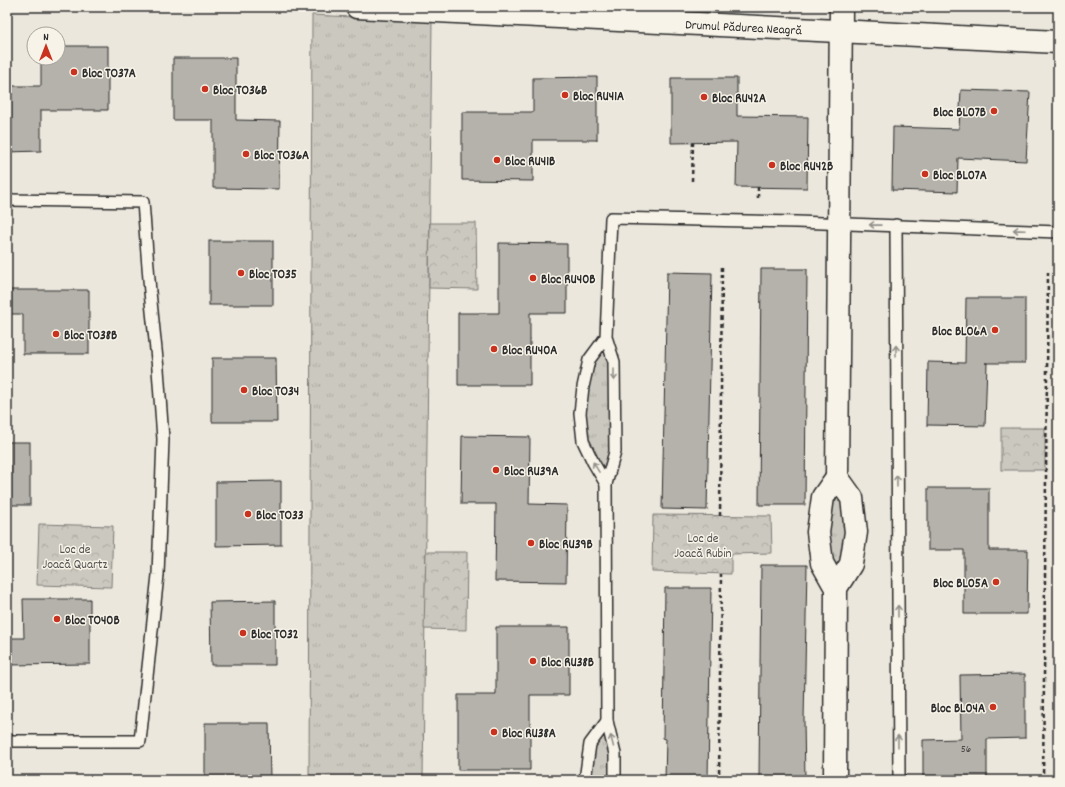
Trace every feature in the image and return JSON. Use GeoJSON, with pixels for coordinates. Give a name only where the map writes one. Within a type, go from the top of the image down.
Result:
{"type":"FeatureCollection","features":[{"type":"Feature","properties":{"kind":"street","name":"Drumul Pădurea Neagră"},"geometry":{"type":"LineString","coordinates":[[357,7],[1058,42]]}},
{"type":"Feature","properties":{"kind":"street"},"geometry":{"type":"LineString","coordinates":[[835,780],[836,588],[822,563],[818,532],[823,497],[837,476],[841,7]]}},
{"type":"Feature","properties":{"kind":"street"},"geometry":{"type":"LineString","coordinates":[[836,588],[851,564],[856,532],[852,498],[837,476]]}},
{"type":"Feature","properties":{"kind":"lane"},"geometry":{"type":"LineString","coordinates":[[7,200],[143,202],[163,439],[158,575],[140,741],[7,741]]}},
{"type":"Feature","properties":{"kind":"lane"},"geometry":{"type":"LineString","coordinates":[[615,780],[615,754],[607,721],[606,484],[615,452],[614,362],[606,337],[611,218],[1058,232]]}},
{"type":"Feature","properties":{"kind":"lane"},"geometry":{"type":"LineString","coordinates":[[896,226],[898,780]]}},
{"type":"Feature","properties":{"kind":"lane"},"geometry":{"type":"LineString","coordinates":[[606,337],[588,360],[580,413],[583,441],[606,484]]}},
{"type":"Feature","properties":{"kind":"lane"},"geometry":{"type":"LineString","coordinates":[[585,780],[590,744],[607,721]]}},
{"type":"Feature","properties":{"kind":"path"},"geometry":{"type":"LineString","coordinates":[[692,181],[693,143]]}},
{"type":"Feature","properties":{"kind":"path"},"geometry":{"type":"LineString","coordinates":[[758,188],[758,206]]}},
{"type":"Feature","properties":{"kind":"path"},"geometry":{"type":"LineString","coordinates":[[720,516],[722,264]]}},
{"type":"Feature","properties":{"kind":"path"},"geometry":{"type":"LineString","coordinates":[[1043,780],[1048,272]]}},
{"type":"Feature","properties":{"kind":"path"},"geometry":{"type":"LineString","coordinates":[[719,780],[721,574]]}},
{"type":"Feature","properties":{"kind":"green space"},"geometry":{"type":"Polygon","coordinates":[[[312,15],[432,21],[423,780],[309,780],[312,15]]]}},
{"type":"Feature","properties":{"kind":"green space"},"geometry":{"type":"Polygon","coordinates":[[[430,223],[476,223],[477,289],[429,288],[430,223]]]}},
{"type":"Feature","properties":{"kind":"green space"},"geometry":{"type":"Polygon","coordinates":[[[606,337],[614,362],[615,452],[606,484],[593,462],[580,413],[589,360],[606,337]]]}},
{"type":"Feature","properties":{"kind":"green space"},"geometry":{"type":"Polygon","coordinates":[[[1001,428],[1045,428],[1045,470],[1001,470],[1001,428]]]}},
{"type":"Feature","properties":{"kind":"green space"},"geometry":{"type":"Polygon","coordinates":[[[837,477],[852,498],[836,588],[818,532],[837,477]]]}},
{"type":"Feature","properties":{"kind":"green space","name":"Loc de Joacă Rubin"},"geometry":{"type":"Polygon","coordinates":[[[653,515],[771,516],[772,553],[731,554],[731,574],[652,572],[653,515]]]}},
{"type":"Feature","properties":{"kind":"green space","name":"Loc de Joacă Quartz"},"geometry":{"type":"Polygon","coordinates":[[[39,524],[113,526],[111,587],[37,585],[39,524]]]}},
{"type":"Feature","properties":{"kind":"green space"},"geometry":{"type":"Polygon","coordinates":[[[426,552],[467,552],[466,630],[424,629],[426,552]]]}},
{"type":"Feature","properties":{"kind":"green space"},"geometry":{"type":"Polygon","coordinates":[[[607,721],[615,780],[585,780],[590,744],[607,721]]]}},
{"type":"Feature","properties":{"kind":"building","name":"Bloc TO37A"},"geometry":{"type":"Polygon","coordinates":[[[66,46],[108,46],[108,110],[41,110],[41,151],[7,152],[7,86],[41,86],[41,66],[66,66],[66,46]]]}},
{"type":"Feature","properties":{"kind":"building"},"geometry":{"type":"Polygon","coordinates":[[[173,58],[236,58],[236,120],[280,121],[279,189],[213,188],[213,120],[173,120],[173,58]]]}},
{"type":"Feature","properties":{"kind":"building"},"geometry":{"type":"Polygon","coordinates":[[[597,77],[597,140],[533,140],[533,181],[462,180],[462,112],[533,112],[533,78],[597,77]]]}},
{"type":"Feature","properties":{"kind":"building"},"geometry":{"type":"Polygon","coordinates":[[[671,78],[737,78],[737,116],[808,117],[807,188],[736,187],[737,142],[671,143],[671,78]]]}},
{"type":"Feature","properties":{"kind":"building"},"geometry":{"type":"Polygon","coordinates":[[[961,90],[1030,92],[1026,161],[958,158],[957,192],[892,190],[893,127],[959,129],[961,90]]]}},
{"type":"Feature","properties":{"kind":"building","name":"Bloc TO35"},"geometry":{"type":"Polygon","coordinates":[[[209,241],[273,241],[273,305],[209,305],[209,241]]]}},
{"type":"Feature","properties":{"kind":"building"},"geometry":{"type":"Polygon","coordinates":[[[499,243],[567,244],[567,313],[530,313],[530,385],[458,385],[458,313],[499,313],[499,243]]]}},
{"type":"Feature","properties":{"kind":"building"},"geometry":{"type":"Polygon","coordinates":[[[761,269],[807,269],[805,505],[759,505],[761,269]]]}},
{"type":"Feature","properties":{"kind":"building"},"geometry":{"type":"Polygon","coordinates":[[[667,272],[712,273],[707,510],[662,509],[667,272]]]}},
{"type":"Feature","properties":{"kind":"building","name":"Bloc TO38B"},"geometry":{"type":"Polygon","coordinates":[[[7,290],[89,290],[89,354],[23,354],[23,314],[7,314],[7,290]]]}},
{"type":"Feature","properties":{"kind":"building"},"geometry":{"type":"Polygon","coordinates":[[[966,298],[1025,298],[1025,363],[987,363],[985,426],[927,425],[928,362],[965,363],[966,298]]]}},
{"type":"Feature","properties":{"kind":"building","name":"Bloc TO34"},"geometry":{"type":"Polygon","coordinates":[[[212,358],[276,358],[277,422],[212,422],[212,358]]]}},
{"type":"Feature","properties":{"kind":"building"},"geometry":{"type":"Polygon","coordinates":[[[462,436],[530,437],[529,504],[567,505],[566,582],[495,581],[496,504],[461,504],[462,436]]]}},
{"type":"Feature","properties":{"kind":"building"},"geometry":{"type":"Polygon","coordinates":[[[7,442],[30,442],[30,505],[7,505],[7,442]]]}},
{"type":"Feature","properties":{"kind":"building","name":"Bloc TO33"},"geometry":{"type":"Polygon","coordinates":[[[281,481],[281,545],[216,546],[216,482],[281,481]]]}},
{"type":"Feature","properties":{"kind":"building"},"geometry":{"type":"Polygon","coordinates":[[[928,488],[989,488],[989,550],[1028,550],[1027,614],[964,614],[964,550],[928,550],[928,488]]]}},
{"type":"Feature","properties":{"kind":"building"},"geometry":{"type":"Polygon","coordinates":[[[761,565],[807,565],[804,721],[805,780],[759,780],[761,565]]]}},
{"type":"Feature","properties":{"kind":"building"},"geometry":{"type":"Polygon","coordinates":[[[665,588],[711,588],[708,780],[665,780],[666,739],[663,738],[665,588]]]}},
{"type":"Feature","properties":{"kind":"building","name":"Bloc TO40B"},"geometry":{"type":"Polygon","coordinates":[[[23,599],[90,599],[90,664],[7,665],[7,638],[24,638],[23,599]]]}},
{"type":"Feature","properties":{"kind":"building","name":"Bloc TO32"},"geometry":{"type":"Polygon","coordinates":[[[275,601],[275,665],[211,665],[210,602],[275,601]]]}},
{"type":"Feature","properties":{"kind":"building"},"geometry":{"type":"Polygon","coordinates":[[[496,627],[569,627],[569,695],[530,695],[530,770],[458,770],[458,695],[496,695],[496,627]]]}},
{"type":"Feature","properties":{"kind":"building","name":"Bloc BL04A"},"geometry":{"type":"Polygon","coordinates":[[[1025,674],[1025,738],[987,739],[987,780],[923,780],[923,740],[961,739],[960,675],[1025,674]]]}},
{"type":"Feature","properties":{"kind":"building"},"geometry":{"type":"Polygon","coordinates":[[[205,723],[269,723],[270,780],[205,780],[205,723]]]}},
{"type":"Feature","properties":{"kind":"place","name":"Bloc TO37A"},"geometry":{"type":"Point","coordinates":[74,72]}},
{"type":"Feature","properties":{"kind":"place","name":"Bloc TO36B"},"geometry":{"type":"Point","coordinates":[205,89]}},
{"type":"Feature","properties":{"kind":"place","name":"Bloc RU41A"},"geometry":{"type":"Point","coordinates":[565,95]}},
{"type":"Feature","properties":{"kind":"place","name":"Bloc RU42A"},"geometry":{"type":"Point","coordinates":[704,97]}},
{"type":"Feature","properties":{"kind":"place","name":"Bloc BL07B"},"geometry":{"type":"Point","coordinates":[994,111]}},
{"type":"Feature","properties":{"kind":"place","name":"Bloc TO36A"},"geometry":{"type":"Point","coordinates":[246,154]}},
{"type":"Feature","properties":{"kind":"place","name":"Bloc RU41B"},"geometry":{"type":"Point","coordinates":[497,160]}},
{"type":"Feature","properties":{"kind":"place","name":"Bloc RU42B"},"geometry":{"type":"Point","coordinates":[772,165]}},
{"type":"Feature","properties":{"kind":"place","name":"Bloc BL07A"},"geometry":{"type":"Point","coordinates":[925,174]}},
{"type":"Feature","properties":{"kind":"place","name":"Bloc TO35"},"geometry":{"type":"Point","coordinates":[241,273]}},
{"type":"Feature","properties":{"kind":"place","name":"Bloc RU40B"},"geometry":{"type":"Point","coordinates":[533,278]}},
{"type":"Feature","properties":{"kind":"place","name":"Bloc BL06A"},"geometry":{"type":"Point","coordinates":[995,330]}},
{"type":"Feature","properties":{"kind":"place","name":"Bloc TO38B"},"geometry":{"type":"Point","coordinates":[56,334]}},
{"type":"Feature","properties":{"kind":"place","name":"Bloc RU40A"},"geometry":{"type":"Point","coordinates":[494,349]}},
{"type":"Feature","properties":{"kind":"place","name":"Bloc TO34"},"geometry":{"type":"Point","coordinates":[244,390]}},
{"type":"Feature","properties":{"kind":"place","name":"Bloc RU39A"},"geometry":{"type":"Point","coordinates":[496,470]}},
{"type":"Feature","properties":{"kind":"place","name":"Bloc TO33"},"geometry":{"type":"Point","coordinates":[248,514]}},
{"type":"Feature","properties":{"kind":"place","name":"Bloc RU39B"},"geometry":{"type":"Point","coordinates":[531,543]}},
{"type":"Feature","properties":{"kind":"place","name":"Bloc BL05A"},"geometry":{"type":"Point","coordinates":[996,582]}},
{"type":"Feature","properties":{"kind":"place","name":"Bloc TO40B"},"geometry":{"type":"Point","coordinates":[57,619]}},
{"type":"Feature","properties":{"kind":"place","name":"Bloc TO32"},"geometry":{"type":"Point","coordinates":[243,633]}},
{"type":"Feature","properties":{"kind":"place","name":"Bloc RU38B"},"geometry":{"type":"Point","coordinates":[533,661]}},
{"type":"Feature","properties":{"kind":"place","name":"Bloc BL04A"},"geometry":{"type":"Point","coordinates":[993,707]}},
{"type":"Feature","properties":{"kind":"place","name":"Bloc RU38A"},"geometry":{"type":"Point","coordinates":[494,732]}}]}
